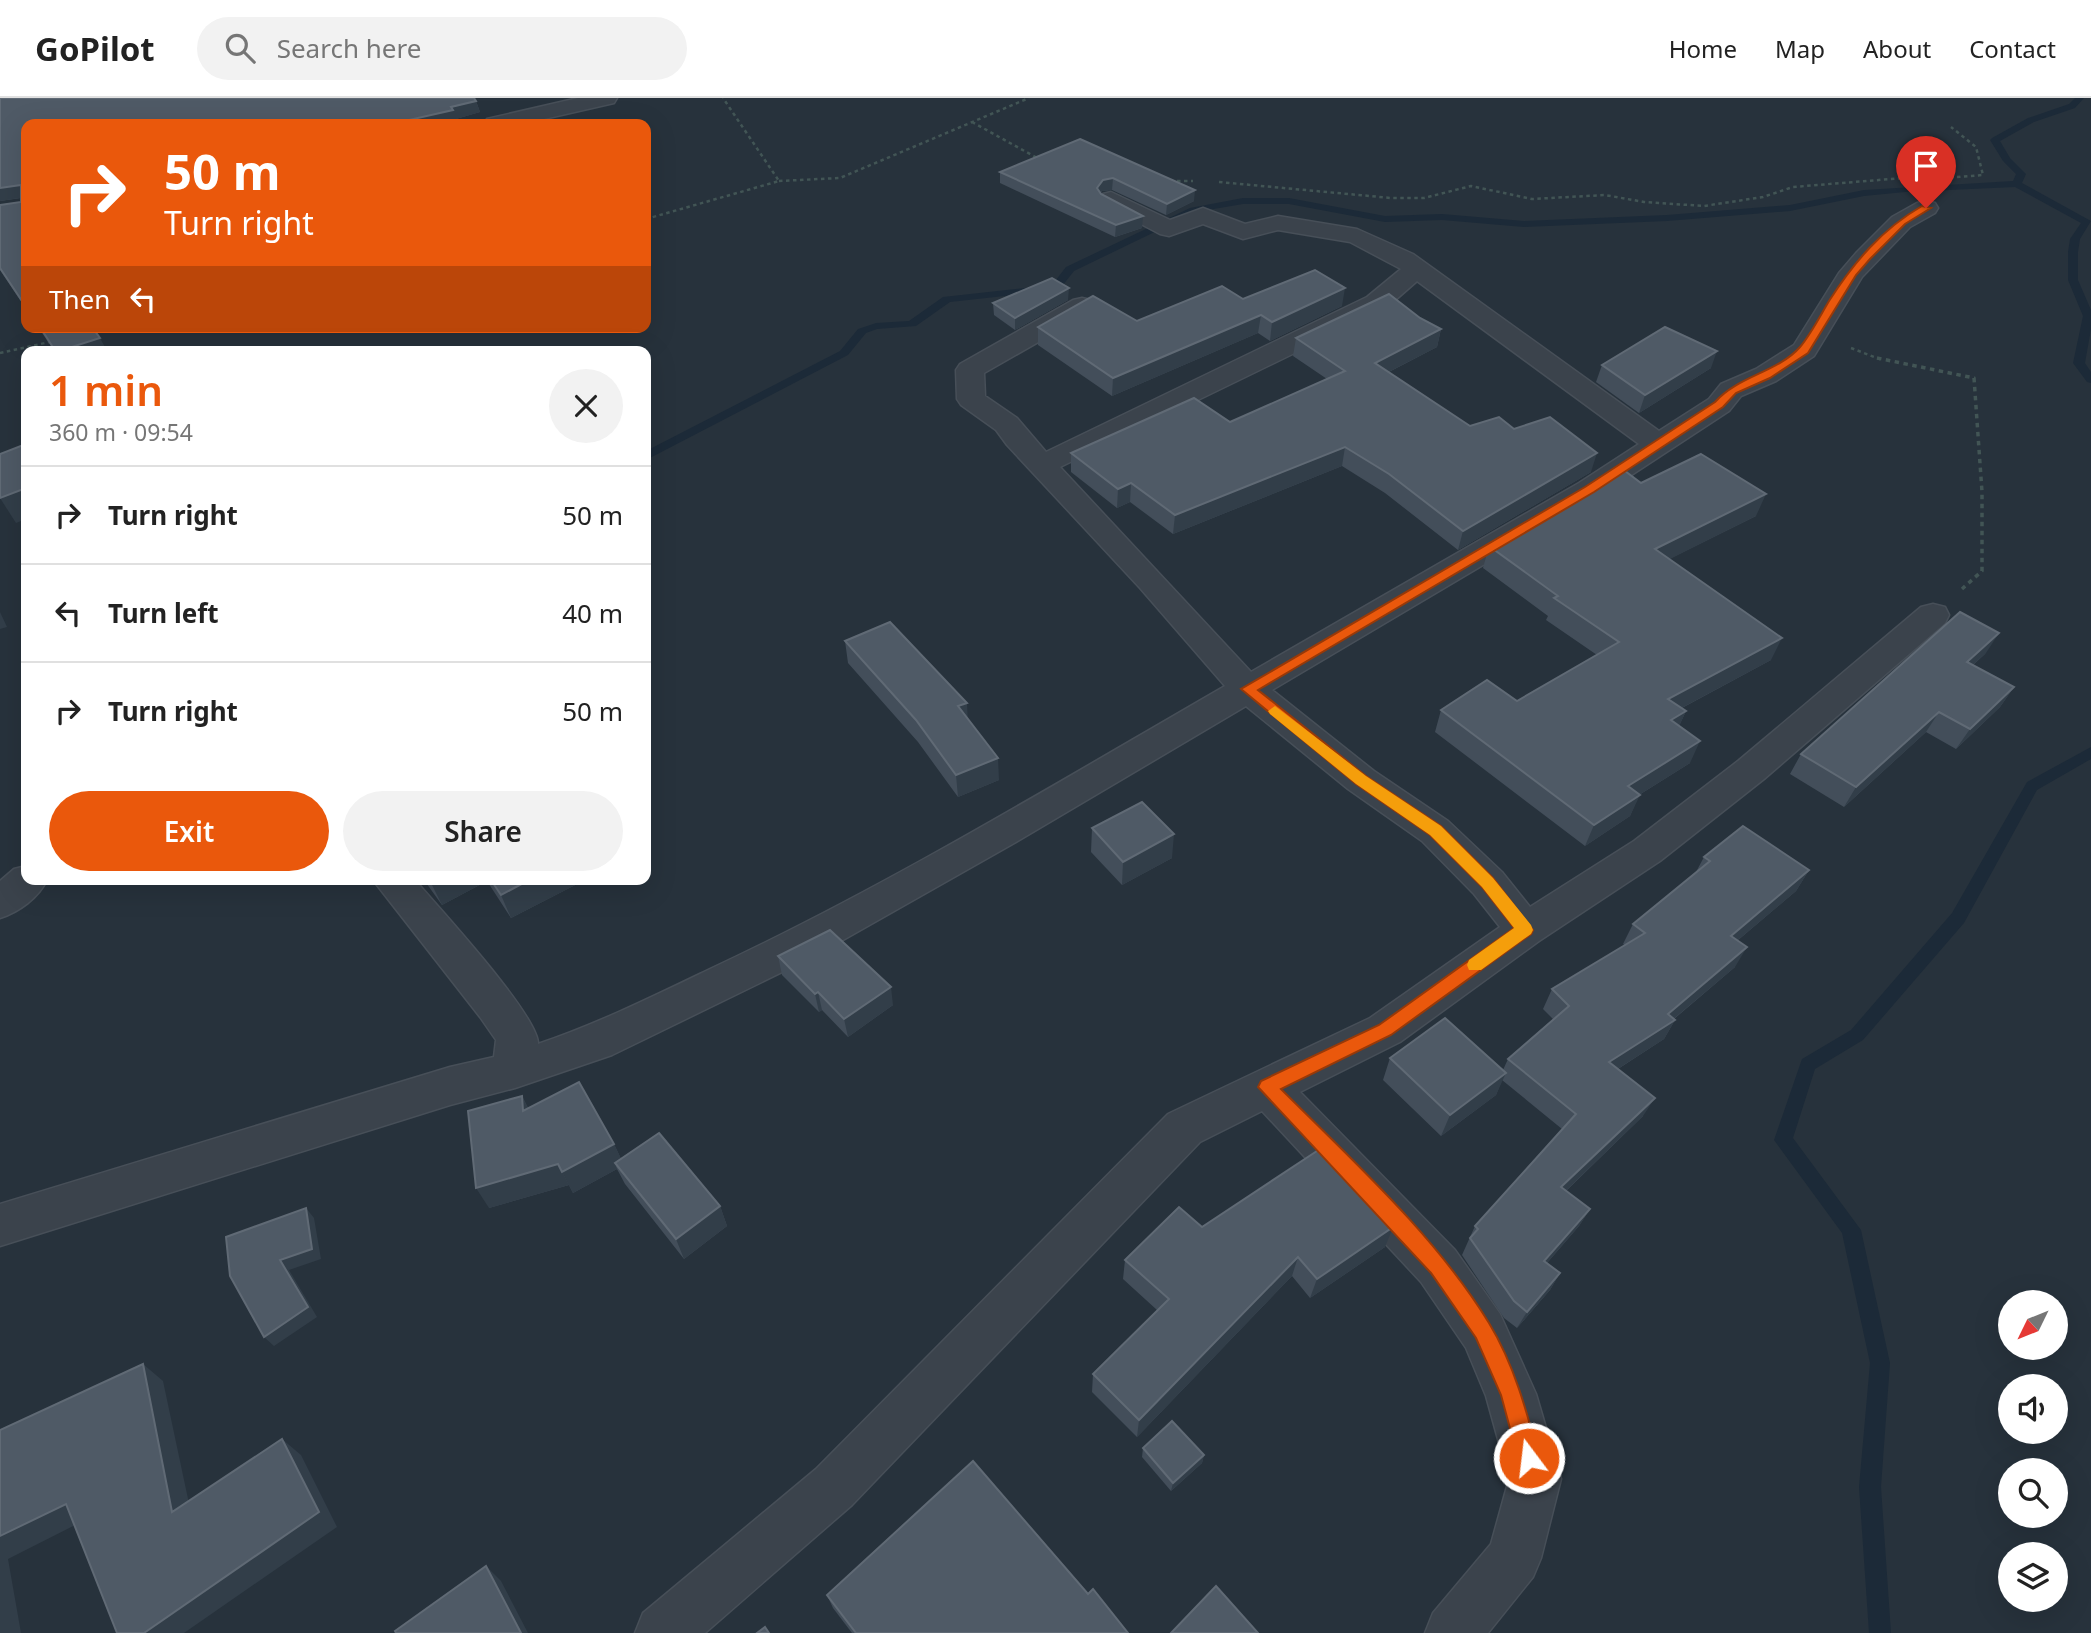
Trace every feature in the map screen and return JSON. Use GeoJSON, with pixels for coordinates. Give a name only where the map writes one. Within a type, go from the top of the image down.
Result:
{"type":"FeatureCollection","features":[{"type":"Feature","properties":{"kind":"street"},"geometry":{"type":"LineString","coordinates":[[516,119],[606,98]]}},
{"type":"Feature","properties":{"kind":"street"},"geometry":{"type":"LineString","coordinates":[[0,1225],[450,1086],[515,1070],[597,1042],[799,946],[1003,832],[1590,489],[1719,405],[1731,390],[1766,375],[1804,350],[1852,273],[1902,222],[1924,188]]}},
{"type":"Feature","properties":{"kind":"street"},"geometry":{"type":"LineString","coordinates":[[1111,200],[1169,229],[1203,215],[1242,232],[1278,223],[1357,236],[1404,259],[1659,445]]}},
{"type":"Feature","properties":{"kind":"street"},"geometry":{"type":"LineString","coordinates":[[1042,465],[1376,303],[1416,269]]}},
{"type":"Feature","properties":{"kind":"street"},"geometry":{"type":"LineString","coordinates":[[1082,306],[970,370],[971,399],[1007,424],[1151,581],[1214,655],[1248,689],[1361,780],[1435,831],[1488,883],[1525,930]]}},
{"type":"Feature","properties":{"kind":"street"},"geometry":{"type":"LineString","coordinates":[[663,1633],[834,1487],[1184,1128],[1385,1030],[1525,930],[1647,851],[1751,770],[1933,615]]}},
{"type":"Feature","properties":{"kind":"street"},"geometry":{"type":"LineString","coordinates":[[0,903],[22,885]]}},
{"type":"Feature","properties":{"kind":"street"},"geometry":{"type":"LineString","coordinates":[[396,885],[495,1005],[517,1037],[515,1070]]}},
{"type":"Feature","properties":{"kind":"street"},"geometry":{"type":"LineString","coordinates":[[1267,1087],[1438,1266],[1483,1331],[1511,1394],[1535,1479],[1514,1558],[1453,1633]]}},
{"type":"Feature","properties":{"kind":"path"},"geometry":{"type":"LineString","coordinates":[[723,98],[779,181]]}},
{"type":"Feature","properties":{"kind":"path"},"geometry":{"type":"LineString","coordinates":[[651,218],[779,181],[841,178],[1029,98]]}},
{"type":"Feature","properties":{"kind":"path"},"geometry":{"type":"LineString","coordinates":[[972,122],[1042,161]]}},
{"type":"Feature","properties":{"kind":"path"},"geometry":{"type":"LineString","coordinates":[[1212,182],[1391,198],[1424,198],[1471,187],[1532,199],[1605,195],[1644,202],[1704,206],[1763,197],[1793,187],[1924,188],[1954,179],[1983,175],[1976,147],[1951,127]]}},
{"type":"Feature","properties":{"kind":"path"},"geometry":{"type":"LineString","coordinates":[[1111,200],[1152,181],[1199,181]]}},
{"type":"Feature","properties":{"kind":"path"},"geometry":{"type":"LineString","coordinates":[[79,335],[88,333]]}},
{"type":"Feature","properties":{"kind":"path"},"geometry":{"type":"LineString","coordinates":[[31,346],[66,338]]}},
{"type":"Feature","properties":{"kind":"path"},"geometry":{"type":"LineString","coordinates":[[1804,350],[1847,346],[1872,358],[1921,370],[1975,378],[1982,492],[1982,571],[1933,615]]}},
{"type":"Feature","properties":{"kind":"path"},"geometry":{"type":"LineString","coordinates":[[0,353],[21,348]]}},
{"type":"Feature","properties":{"kind":"building"},"geometry":{"type":"Polygon","coordinates":[[[0,98],[474,98],[476,101],[451,107],[453,110],[413,119],[21,119],[21,185],[0,188],[0,98]]]}},
{"type":"Feature","properties":{"kind":"building"},"geometry":{"type":"Polygon","coordinates":[[[1080,139],[1195,190],[1167,204],[1113,178],[1103,180],[1097,188],[1101,194],[1143,216],[1116,225],[1000,172],[1080,139]]]}},
{"type":"Feature","properties":{"kind":"building"},"geometry":{"type":"Polygon","coordinates":[[[21,202],[21,300],[0,268],[0,205],[21,202]]]}},
{"type":"Feature","properties":{"kind":"building"},"geometry":{"type":"Polygon","coordinates":[[[1315,270],[1345,288],[1272,322],[1261,315],[1113,378],[1038,327],[1093,296],[1137,321],[1222,286],[1243,299],[1315,270]]]}},
{"type":"Feature","properties":{"kind":"building"},"geometry":{"type":"Polygon","coordinates":[[[1052,278],[1069,288],[1015,318],[993,303],[1052,278]]]}},
{"type":"Feature","properties":{"kind":"building"},"geometry":{"type":"Polygon","coordinates":[[[1389,294],[1420,318],[1441,329],[1375,363],[1470,426],[1499,417],[1514,429],[1550,417],[1597,453],[1463,531],[1389,474],[1345,447],[1175,515],[1131,483],[1118,489],[1071,453],[1194,398],[1230,422],[1345,371],[1296,338],[1389,294]]]}},
{"type":"Feature","properties":{"kind":"building"},"geometry":{"type":"Polygon","coordinates":[[[1665,327],[1717,351],[1645,395],[1602,365],[1665,327]]]}},
{"type":"Feature","properties":{"kind":"building"},"geometry":{"type":"Polygon","coordinates":[[[44,333],[96,333],[100,338],[75,346],[52,346],[44,333]]]}},
{"type":"Feature","properties":{"kind":"building"},"geometry":{"type":"Polygon","coordinates":[[[21,446],[21,490],[0,498],[0,454],[21,446]]]}},
{"type":"Feature","properties":{"kind":"building"},"geometry":{"type":"Polygon","coordinates":[[[1701,454],[1766,494],[1655,549],[1782,638],[1668,699],[1686,711],[1671,720],[1700,741],[1628,786],[1640,795],[1594,825],[1441,710],[1487,680],[1517,701],[1619,642],[1554,598],[1558,596],[1489,546],[1621,468],[1641,483],[1701,454]]]}},
{"type":"Feature","properties":{"kind":"building"},"geometry":{"type":"Polygon","coordinates":[[[1960,612],[1999,633],[1967,662],[2014,687],[1970,729],[1939,712],[1856,787],[1801,754],[1960,612]]]}},
{"type":"Feature","properties":{"kind":"building"},"geometry":{"type":"Polygon","coordinates":[[[890,622],[967,703],[958,706],[998,758],[956,775],[916,720],[845,641],[890,622]]]}},
{"type":"Feature","properties":{"kind":"building"},"geometry":{"type":"Polygon","coordinates":[[[1142,802],[1174,834],[1123,862],[1092,828],[1142,802]]]}},
{"type":"Feature","properties":{"kind":"building"},"geometry":{"type":"Polygon","coordinates":[[[1743,826],[1809,870],[1731,936],[1747,947],[1668,1014],[1675,1020],[1609,1062],[1655,1098],[1561,1187],[1590,1209],[1544,1261],[1560,1273],[1527,1312],[1514,1301],[1470,1238],[1478,1229],[1475,1226],[1576,1114],[1508,1059],[1569,1006],[1552,989],[1645,933],[1633,924],[1710,861],[1704,857],[1743,826]]]}},
{"type":"Feature","properties":{"kind":"building"},"geometry":{"type":"Polygon","coordinates":[[[494,885],[520,885],[501,895],[494,885]]]}},
{"type":"Feature","properties":{"kind":"building"},"geometry":{"type":"Polygon","coordinates":[[[830,930],[891,987],[844,1019],[778,956],[830,930]]]}},
{"type":"Feature","properties":{"kind":"building"},"geometry":{"type":"Polygon","coordinates":[[[1445,1018],[1506,1073],[1450,1115],[1390,1058],[1445,1018]]]}},
{"type":"Feature","properties":{"kind":"building"},"geometry":{"type":"Polygon","coordinates":[[[579,1082],[614,1144],[562,1172],[558,1164],[476,1188],[468,1111],[522,1096],[523,1111],[579,1082]]]}},
{"type":"Feature","properties":{"kind":"building"},"geometry":{"type":"Polygon","coordinates":[[[659,1133],[720,1206],[676,1239],[615,1163],[659,1133]]]}},
{"type":"Feature","properties":{"kind":"building"},"geometry":{"type":"Polygon","coordinates":[[[1320,1149],[1393,1227],[1317,1279],[1298,1257],[1139,1420],[1093,1374],[1169,1299],[1125,1260],[1179,1207],[1202,1227],[1320,1149]]]}},
{"type":"Feature","properties":{"kind":"building"},"geometry":{"type":"Polygon","coordinates":[[[306,1208],[312,1249],[280,1260],[308,1307],[264,1337],[230,1276],[226,1237],[306,1208]]]}},
{"type":"Feature","properties":{"kind":"building"},"geometry":{"type":"Polygon","coordinates":[[[143,1364],[172,1512],[282,1439],[319,1512],[144,1633],[117,1633],[66,1504],[0,1536],[0,1430],[143,1364]]]}},
{"type":"Feature","properties":{"kind":"building"},"geometry":{"type":"Polygon","coordinates":[[[1172,1421],[1204,1455],[1173,1483],[1143,1448],[1172,1421]]]}},
{"type":"Feature","properties":{"kind":"building"},"geometry":{"type":"Polygon","coordinates":[[[973,1461],[1088,1594],[1093,1589],[1128,1633],[856,1633],[827,1595],[973,1461]]]}},
{"type":"Feature","properties":{"kind":"building"},"geometry":{"type":"Polygon","coordinates":[[[486,1566],[521,1633],[396,1633],[395,1631],[486,1566]]]}},
{"type":"Feature","properties":{"kind":"building"},"geometry":{"type":"Polygon","coordinates":[[[1216,1586],[1258,1633],[1171,1633],[1216,1586]]]}},
{"type":"Feature","properties":{"kind":"building"},"geometry":{"type":"Polygon","coordinates":[[[765,1627],[769,1633],[757,1633],[765,1627]]]}},
{"type":"Feature","properties":{"kind":"waterway"},"geometry":{"type":"LineString","coordinates":[[2017,184],[2021,174],[2006,159],[1995,140],[2031,120],[2072,106],[2080,98]]}},
{"type":"Feature","properties":{"kind":"waterway"},"geometry":{"type":"LineString","coordinates":[[651,453],[844,353],[862,331],[876,326],[912,324],[947,299],[1055,288],[1070,269],[1193,210],[1243,201],[1289,201],[1385,219],[1442,217],[1524,224],[1667,218],[1790,208],[1864,193],[1905,189],[2017,184]]}},
{"type":"Feature","properties":{"kind":"waterway"},"geometry":{"type":"LineString","coordinates":[[2017,184],[2087,222],[2075,239],[2073,280],[2088,316],[2079,363],[2091,380]]}},
{"type":"Feature","properties":{"kind":"waterway"},"geometry":{"type":"LineString","coordinates":[[1880,1633],[1870,1487],[1880,1363],[1851,1230],[1783,1140],[1808,1064],[1857,1035],[1958,918],[2032,786],[2091,752]]}},
{"type":"Feature","properties":{"kind":"slow traffic"},"geometry":{"type":"LineString","coordinates":[[1275,711],[1361,780],[1435,831],[1488,883],[1525,930],[1475,965]]}},
{"type":"Feature","properties":{"kind":"route"},"geometry":{"type":"LineString","coordinates":[[1529,1458],[1511,1394],[1483,1331],[1438,1266],[1267,1087],[1385,1030],[1525,930],[1488,883],[1435,831],[1361,780],[1248,689],[1590,489],[1719,405],[1731,390],[1766,375],[1804,350],[1852,273],[1902,222],[1926,208]]}}]}
